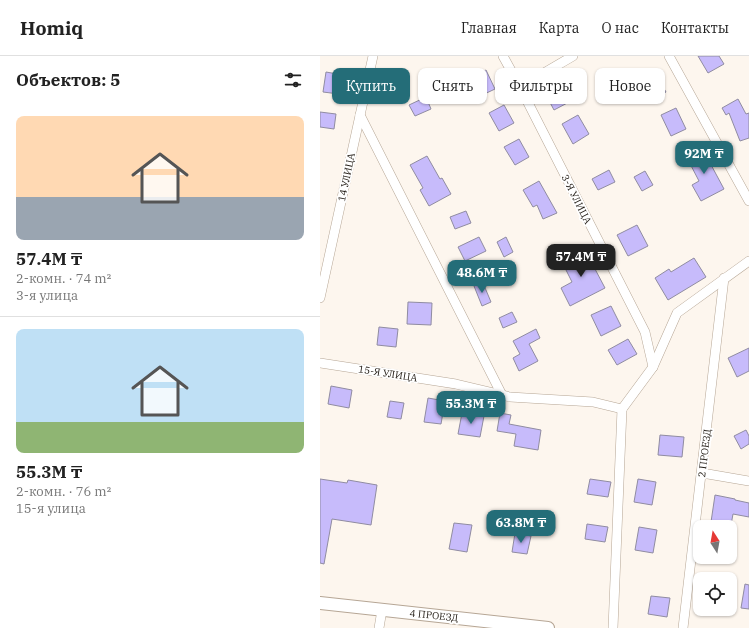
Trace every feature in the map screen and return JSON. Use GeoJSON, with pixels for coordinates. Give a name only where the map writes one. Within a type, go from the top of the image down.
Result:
{"type":"FeatureCollection","features":[{"type":"Feature","properties":{"kind":"street","name":"14 УЛИЦА"},"geometry":{"type":"LineString","coordinates":[[320,298],[373,56]]}},
{"type":"Feature","properties":{"kind":"street","name":"3-Я УЛИЦА"},"geometry":{"type":"LineString","coordinates":[[502,56],[509,68]]}},
{"type":"Feature","properties":{"kind":"street"},"geometry":{"type":"LineString","coordinates":[[553,68],[574,56]]}},
{"type":"Feature","properties":{"kind":"street"},"geometry":{"type":"LineString","coordinates":[[670,56],[749,201]]}},
{"type":"Feature","properties":{"kind":"street","name":"3-Я УЛИЦА"},"geometry":{"type":"LineString","coordinates":[[529,104],[645,332],[653,367]]}},
{"type":"Feature","properties":{"kind":"street"},"geometry":{"type":"LineString","coordinates":[[360,115],[502,395]]}},
{"type":"Feature","properties":{"kind":"street"},"geometry":{"type":"LineString","coordinates":[[613,628],[622,409],[653,367],[677,313],[749,261]]}},
{"type":"Feature","properties":{"kind":"street","name":"2 ПРОЕЗД"},"geometry":{"type":"LineString","coordinates":[[683,628],[724,278]]}},
{"type":"Feature","properties":{"kind":"street","name":"15-Я УЛИЦА"},"geometry":{"type":"LineString","coordinates":[[320,363],[456,384],[510,397],[593,402],[622,409]]}},
{"type":"Feature","properties":{"kind":"street"},"geometry":{"type":"LineString","coordinates":[[702,473],[749,481]]}},
{"type":"Feature","properties":{"kind":"street","name":"4 ПРОЕЗД"},"geometry":{"type":"LineString","coordinates":[[320,603],[548,628]]}},
{"type":"Feature","properties":{"kind":"street"},"geometry":{"type":"LineString","coordinates":[[379,628],[382,610]]}},
{"type":"Feature","properties":{"kind":"building"},"geometry":{"type":"Polygon","coordinates":[[[698,56],[719,56],[724,64],[708,73],[698,56]]]}},
{"type":"Feature","properties":{"kind":"building"},"geometry":{"type":"Polygon","coordinates":[[[326,72],[332,73],[332,93],[323,92],[326,72]]]}},
{"type":"Feature","properties":{"kind":"building"},"geometry":{"type":"Polygon","coordinates":[[[487,72],[495,89],[487,93],[487,72]]]}},
{"type":"Feature","properties":{"kind":"building"},"geometry":{"type":"Polygon","coordinates":[[[738,99],[746,114],[749,113],[749,138],[740,141],[729,113],[726,115],[722,108],[738,99]]]}},
{"type":"Feature","properties":{"kind":"building"},"geometry":{"type":"Polygon","coordinates":[[[418,101],[418,104],[429,104],[431,109],[415,116],[409,105],[418,101]]]}},
{"type":"Feature","properties":{"kind":"building"},"geometry":{"type":"Polygon","coordinates":[[[551,104],[565,104],[554,110],[551,104]]]}},
{"type":"Feature","properties":{"kind":"building"},"geometry":{"type":"Polygon","coordinates":[[[504,105],[514,123],[499,131],[489,113],[504,105]]]}},
{"type":"Feature","properties":{"kind":"building"},"geometry":{"type":"Polygon","coordinates":[[[676,108],[686,129],[671,136],[661,115],[676,108]]]}},
{"type":"Feature","properties":{"kind":"building"},"geometry":{"type":"Polygon","coordinates":[[[320,112],[336,114],[334,129],[320,127],[320,112]]]}},
{"type":"Feature","properties":{"kind":"building"},"geometry":{"type":"Polygon","coordinates":[[[578,115],[589,134],[573,144],[562,124],[578,115]]]}},
{"type":"Feature","properties":{"kind":"building"},"geometry":{"type":"Polygon","coordinates":[[[519,139],[529,157],[515,165],[504,147],[519,139]]]}},
{"type":"Feature","properties":{"kind":"building"},"geometry":{"type":"Polygon","coordinates":[[[702,148],[724,189],[701,201],[692,185],[699,181],[686,156],[702,148]]]}},
{"type":"Feature","properties":{"kind":"building"},"geometry":{"type":"Polygon","coordinates":[[[427,156],[440,179],[442,178],[451,194],[429,206],[420,190],[423,188],[410,165],[427,156]]]}},
{"type":"Feature","properties":{"kind":"building"},"geometry":{"type":"Polygon","coordinates":[[[609,170],[615,182],[598,190],[592,179],[609,170]]]}},
{"type":"Feature","properties":{"kind":"building"},"geometry":{"type":"Polygon","coordinates":[[[645,171],[653,185],[642,191],[634,177],[645,171]]]}},
{"type":"Feature","properties":{"kind":"building"},"geometry":{"type":"Polygon","coordinates":[[[539,181],[557,213],[543,219],[537,205],[533,207],[523,190],[539,181]]]}},
{"type":"Feature","properties":{"kind":"building"},"geometry":{"type":"Polygon","coordinates":[[[466,211],[471,223],[455,229],[450,217],[466,211]]]}},
{"type":"Feature","properties":{"kind":"building"},"geometry":{"type":"Polygon","coordinates":[[[637,225],[648,246],[628,256],[617,235],[637,225]]]}},
{"type":"Feature","properties":{"kind":"building"},"geometry":{"type":"Polygon","coordinates":[[[479,237],[486,251],[465,261],[458,247],[479,237]]]}},
{"type":"Feature","properties":{"kind":"building"},"geometry":{"type":"Polygon","coordinates":[[[506,237],[513,252],[504,257],[497,242],[506,237]]]}},
{"type":"Feature","properties":{"kind":"building"},"geometry":{"type":"Polygon","coordinates":[[[583,250],[605,288],[570,306],[561,288],[572,282],[561,260],[583,250]]]}},
{"type":"Feature","properties":{"kind":"building"},"geometry":{"type":"Polygon","coordinates":[[[694,258],[706,277],[668,300],[655,278],[669,269],[671,272],[694,258]]]}},
{"type":"Feature","properties":{"kind":"building"},"geometry":{"type":"Polygon","coordinates":[[[483,283],[491,302],[482,306],[474,286],[483,283]]]}},
{"type":"Feature","properties":{"kind":"building"},"geometry":{"type":"Polygon","coordinates":[[[408,302],[432,303],[431,325],[407,324],[408,302]]]}},
{"type":"Feature","properties":{"kind":"building"},"geometry":{"type":"Polygon","coordinates":[[[611,306],[621,326],[601,336],[591,315],[611,306]]]}},
{"type":"Feature","properties":{"kind":"building"},"geometry":{"type":"Polygon","coordinates":[[[512,312],[517,322],[503,328],[499,318],[512,312]]]}},
{"type":"Feature","properties":{"kind":"building"},"geometry":{"type":"Polygon","coordinates":[[[379,327],[398,329],[396,347],[377,345],[379,327]]]}},
{"type":"Feature","properties":{"kind":"building"},"geometry":{"type":"Polygon","coordinates":[[[536,329],[540,338],[529,344],[538,361],[519,371],[513,358],[520,354],[513,341],[536,329]]]}},
{"type":"Feature","properties":{"kind":"building"},"geometry":{"type":"Polygon","coordinates":[[[628,339],[637,354],[617,365],[608,350],[628,339]]]}},
{"type":"Feature","properties":{"kind":"building"},"geometry":{"type":"Polygon","coordinates":[[[749,348],[749,371],[737,377],[728,358],[749,348]]]}},
{"type":"Feature","properties":{"kind":"building"},"geometry":{"type":"Polygon","coordinates":[[[331,386],[352,390],[349,408],[328,404],[331,386]]]}},
{"type":"Feature","properties":{"kind":"building"},"geometry":{"type":"Polygon","coordinates":[[[428,398],[445,401],[441,424],[424,422],[428,398]]]}},
{"type":"Feature","properties":{"kind":"building"},"geometry":{"type":"Polygon","coordinates":[[[390,401],[404,403],[401,419],[387,417],[390,401]]]}},
{"type":"Feature","properties":{"kind":"building"},"geometry":{"type":"Polygon","coordinates":[[[462,413],[484,416],[480,437],[458,434],[462,413]]]}},
{"type":"Feature","properties":{"kind":"building"},"geometry":{"type":"Polygon","coordinates":[[[500,413],[511,415],[509,424],[541,430],[538,450],[514,446],[516,434],[497,431],[500,413]]]}},
{"type":"Feature","properties":{"kind":"building"},"geometry":{"type":"Polygon","coordinates":[[[746,430],[749,436],[749,444],[741,449],[734,436],[746,430]]]}},
{"type":"Feature","properties":{"kind":"building"},"geometry":{"type":"Polygon","coordinates":[[[660,435],[684,437],[682,457],[658,455],[660,435]]]}},
{"type":"Feature","properties":{"kind":"building"},"geometry":{"type":"Polygon","coordinates":[[[320,479],[347,483],[348,480],[377,485],[371,525],[332,519],[324,564],[320,563],[320,479]]]}},
{"type":"Feature","properties":{"kind":"building"},"geometry":{"type":"Polygon","coordinates":[[[590,479],[611,482],[608,497],[587,494],[590,479]]]}},
{"type":"Feature","properties":{"kind":"building"},"geometry":{"type":"Polygon","coordinates":[[[638,479],[656,482],[652,505],[634,502],[638,479]]]}},
{"type":"Feature","properties":{"kind":"building"},"geometry":{"type":"Polygon","coordinates":[[[715,495],[749,503],[749,517],[733,514],[732,520],[711,520],[715,495]]]}},
{"type":"Feature","properties":{"kind":"building"},"geometry":{"type":"Polygon","coordinates":[[[454,523],[472,525],[467,552],[449,549],[454,523]]]}},
{"type":"Feature","properties":{"kind":"building"},"geometry":{"type":"Polygon","coordinates":[[[587,524],[608,527],[605,542],[585,539],[587,524]]]}},
{"type":"Feature","properties":{"kind":"building"},"geometry":{"type":"Polygon","coordinates":[[[639,527],[657,530],[653,553],[635,550],[639,527]]]}},
{"type":"Feature","properties":{"kind":"building"},"geometry":{"type":"Polygon","coordinates":[[[515,533],[531,536],[527,554],[512,552],[515,533]]]}},
{"type":"Feature","properties":{"kind":"building"},"geometry":{"type":"Polygon","coordinates":[[[745,584],[749,585],[749,609],[741,608],[745,584]]]}},
{"type":"Feature","properties":{"kind":"building"},"geometry":{"type":"Polygon","coordinates":[[[651,596],[670,598],[667,617],[648,614],[651,596]]]}}]}
